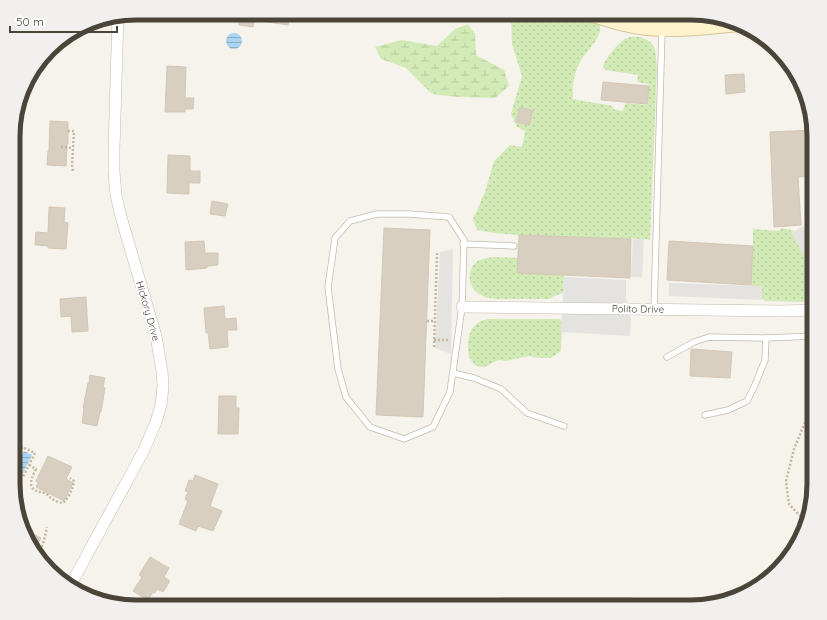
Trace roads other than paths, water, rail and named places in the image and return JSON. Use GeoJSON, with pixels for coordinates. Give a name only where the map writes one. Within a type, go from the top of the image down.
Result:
{"type":"FeatureCollection","features":[{"type":"Feature","properties":{"kind":"street"},"geometry":{"type":"LineString","coordinates":[[615,20],[647,27],[670,23],[688,28],[723,25]]}},
{"type":"Feature","properties":{"kind":"street","name":"Hickory Drive"},"geometry":{"type":"LineString","coordinates":[[73,581],[144,450],[156,422],[161,405],[163,387],[156,336],[116,196],[114,149],[118,21]]}},
{"type":"Feature","properties":{"kind":"street","name":"Polito Drive"},"geometry":{"type":"LineString","coordinates":[[462,307],[654,310],[807,310]]}},
{"type":"Feature","properties":{"kind":"lane"},"geometry":{"type":"LineString","coordinates":[[654,310],[670,23]]}},
{"type":"Feature","properties":{"kind":"lane"},"geometry":{"type":"LineString","coordinates":[[377,214],[409,214],[449,218],[464,240],[462,307],[450,392],[433,427],[404,439],[370,427],[346,397],[338,369],[328,287],[335,238],[350,221],[377,214]]}},
{"type":"Feature","properties":{"kind":"lane"},"geometry":{"type":"LineString","coordinates":[[463,244],[514,246]]}},
{"type":"Feature","properties":{"kind":"lane"},"geometry":{"type":"LineString","coordinates":[[667,358],[694,342],[709,337],[766,338],[807,336]]}},
{"type":"Feature","properties":{"kind":"lane"},"geometry":{"type":"LineString","coordinates":[[705,415],[728,410],[747,401],[765,360],[766,338]]}},
{"type":"Feature","properties":{"kind":"lane"},"geometry":{"type":"LineString","coordinates":[[453,373],[474,378],[501,389],[527,413],[564,426]]}},
{"type":"Feature","properties":{"kind":"water"},"geometry":{"type":"Polygon","coordinates":[[[234,33],[240,35],[242,41],[240,47],[234,49],[228,47],[226,41],[228,35],[234,33]]]}},
{"type":"Feature","properties":{"kind":"water"},"geometry":{"type":"Polygon","coordinates":[[[24,451],[32,455],[22,475],[20,474],[20,459],[24,451]]]}}]}
